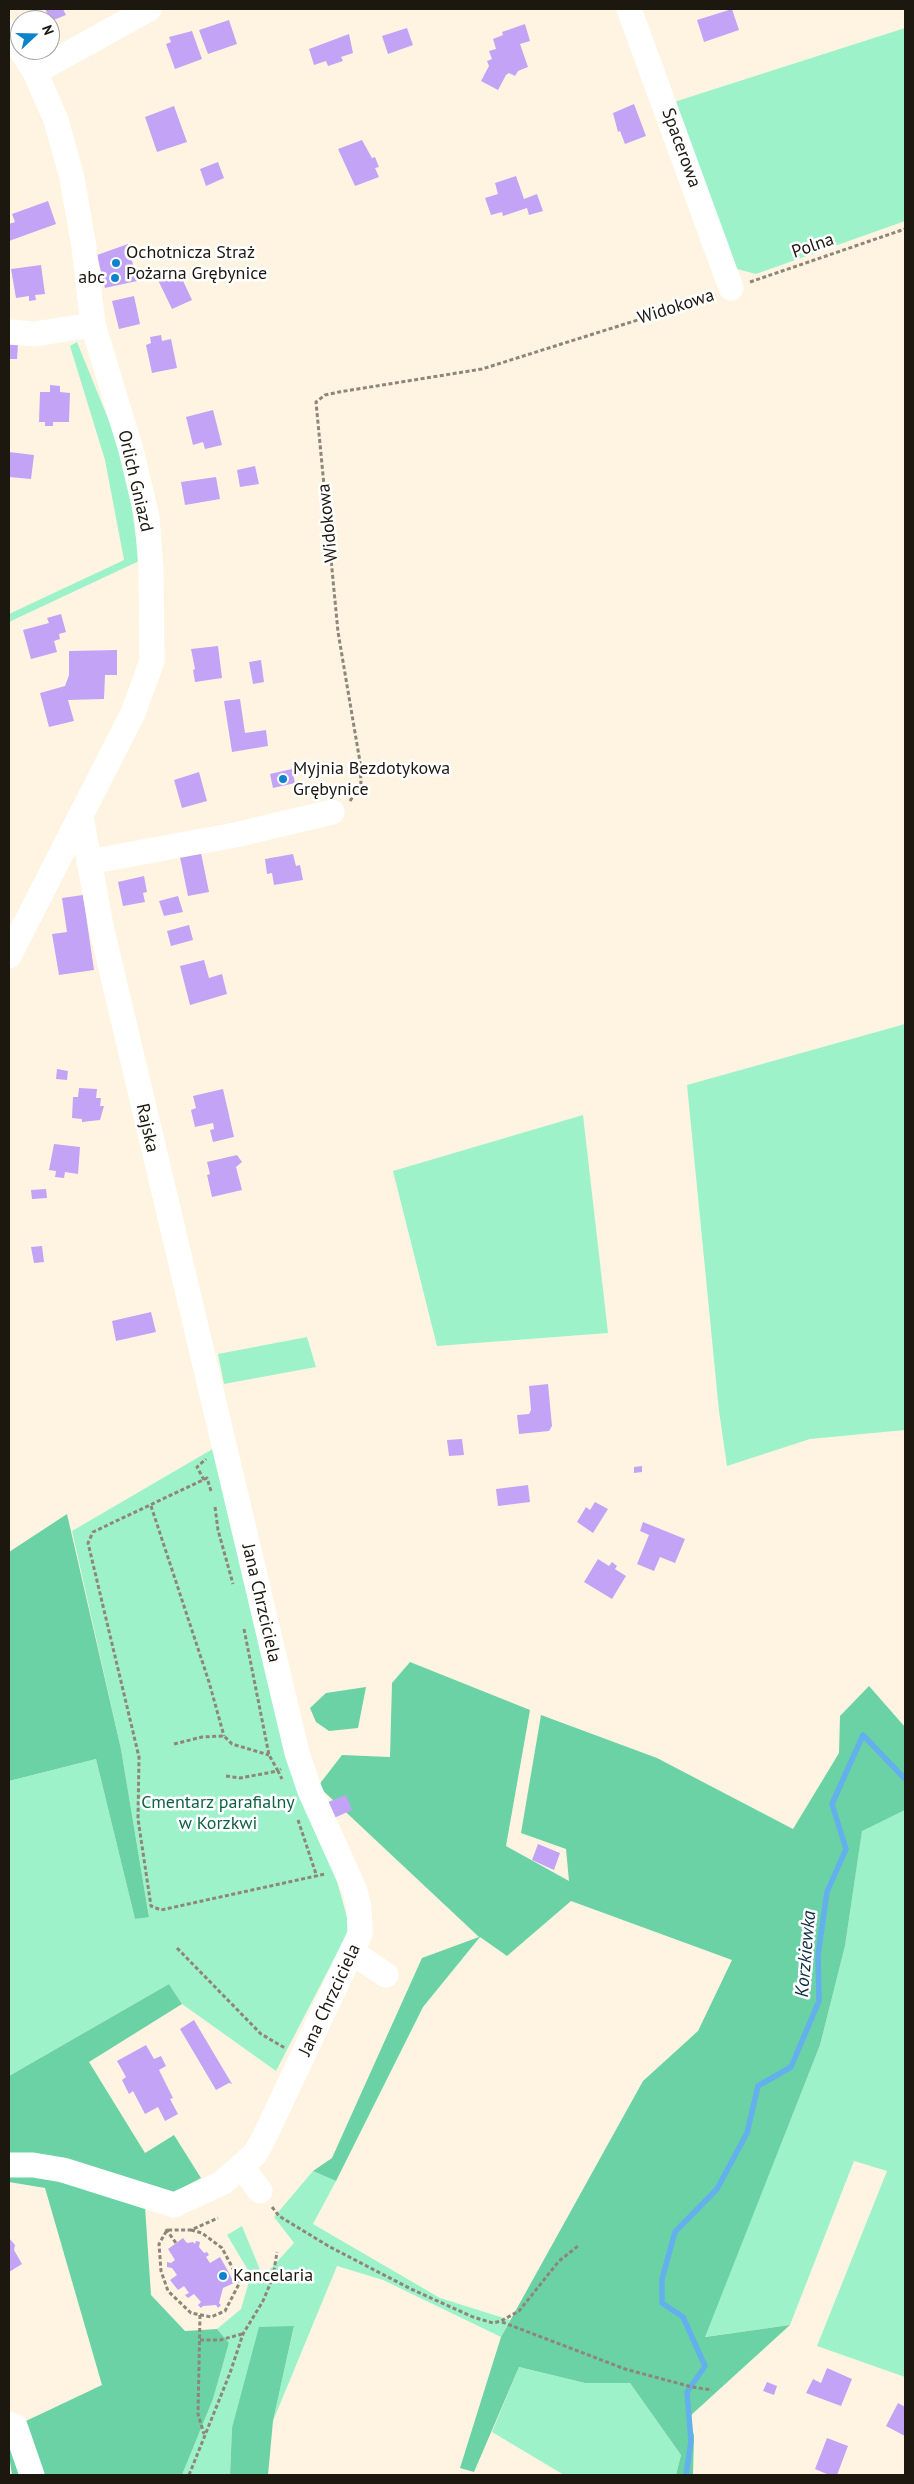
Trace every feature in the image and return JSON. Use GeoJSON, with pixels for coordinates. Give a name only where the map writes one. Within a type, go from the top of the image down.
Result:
{"type":"FeatureCollection","features":[{"type":"Feature","properties":{"kind":"street"},"geometry":{"type":"LineString","coordinates":[[35,72],[149,9]]}},
{"type":"Feature","properties":{"kind":"street","name":"Spacerowa"},"geometry":{"type":"LineString","coordinates":[[630,9],[731,288]]}},
{"type":"Feature","properties":{"kind":"street","name":"Orlich Gniazd"},"geometry":{"type":"LineString","coordinates":[[9,956],[21,929],[133,713],[152,661],[151,569],[147,517],[131,450],[93,325],[84,247],[72,178],[56,120],[35,72],[27,60]]}},
{"type":"Feature","properties":{"kind":"street"},"geometry":{"type":"LineString","coordinates":[[9,332],[34,334],[93,325]]}},
{"type":"Feature","properties":{"kind":"street"},"geometry":{"type":"LineString","coordinates":[[89,862],[127,857],[235,835],[332,812]]}},
{"type":"Feature","properties":{"kind":"street","name":"Rajska"},"geometry":{"type":"LineString","coordinates":[[80,816],[101,926],[215,1445]]}},
{"type":"Feature","properties":{"kind":"street","name":"Jana Chrzciciela"},"geometry":{"type":"LineString","coordinates":[[9,2166],[33,2165],[63,2170],[174,2205],[222,2182],[242,2167],[264,2140],[360,1934],[359,1908],[355,1890],[310,1791],[297,1753],[215,1445]]}},
{"type":"Feature","properties":{"kind":"street"},"geometry":{"type":"LineString","coordinates":[[353,1952],[386,1975]]}},
{"type":"Feature","properties":{"kind":"street"},"geometry":{"type":"LineString","coordinates":[[242,2167],[260,2191]]}},
{"type":"Feature","properties":{"kind":"street"},"geometry":{"type":"LineString","coordinates":[[9,2424],[15,2426],[32,2475]]}},
{"type":"Feature","properties":{"kind":"path","name":"Polna"},"geometry":{"type":"LineString","coordinates":[[731,288],[905,229]]}},
{"type":"Feature","properties":{"kind":"path","name":"Widokowa"},"geometry":{"type":"LineString","coordinates":[[332,812],[350,801],[361,784],[360,762],[338,632],[316,402],[325,395],[339,392],[482,368],[709,298],[731,288]]}},
{"type":"Feature","properties":{"kind":"path"},"geometry":{"type":"LineString","coordinates":[[215,1445],[206,1461],[197,1467],[205,1479],[93,1532],[88,1543],[111,1648],[139,1757],[138,1819],[151,1906],[161,1910],[318,1877],[333,1870]]}},
{"type":"Feature","properties":{"kind":"path"},"geometry":{"type":"LineString","coordinates":[[151,1506],[209,1682],[224,1736],[232,1744],[269,1755]]}},
{"type":"Feature","properties":{"kind":"path"},"geometry":{"type":"LineString","coordinates":[[215,1508],[218,1530],[235,1590]]}},
{"type":"Feature","properties":{"kind":"path"},"geometry":{"type":"LineString","coordinates":[[243,1624],[269,1755],[284,1785]]}},
{"type":"Feature","properties":{"kind":"path"},"geometry":{"type":"LineString","coordinates":[[174,1744],[202,1737],[224,1736]]}},
{"type":"Feature","properties":{"kind":"path"},"geometry":{"type":"LineString","coordinates":[[226,1776],[240,1778],[278,1771],[284,1768]]}},
{"type":"Feature","properties":{"kind":"path"},"geometry":{"type":"LineString","coordinates":[[297,1819],[318,1877]]}},
{"type":"Feature","properties":{"kind":"path"},"geometry":{"type":"LineString","coordinates":[[177,1948],[261,2034],[303,2059]]}},
{"type":"Feature","properties":{"kind":"path"},"geometry":{"type":"LineString","coordinates":[[260,2191],[279,2216],[330,2247],[473,2317],[493,2323],[502,2322],[519,2312],[559,2261],[578,2246]]}},
{"type":"Feature","properties":{"kind":"path"},"geometry":{"type":"LineString","coordinates":[[191,2230],[218,2218]]}},
{"type":"Feature","properties":{"kind":"path"},"geometry":{"type":"LineString","coordinates":[[162,2222],[176,2242]]}},
{"type":"Feature","properties":{"kind":"path"},"geometry":{"type":"LineString","coordinates":[[167,2230],[191,2230],[202,2233],[222,2248],[240,2282],[225,2312],[211,2317],[191,2313],[168,2291],[161,2271],[159,2244],[167,2230]]}},
{"type":"Feature","properties":{"kind":"path"},"geometry":{"type":"LineString","coordinates":[[188,2475],[230,2373],[243,2334],[263,2301],[273,2277],[278,2252]]}},
{"type":"Feature","properties":{"kind":"path"},"geometry":{"type":"LineString","coordinates":[[200,2315],[198,2414],[204,2434]]}},
{"type":"Feature","properties":{"kind":"path"},"geometry":{"type":"LineString","coordinates":[[502,2322],[625,2369],[682,2385],[712,2390]]}},
{"type":"Feature","properties":{"kind":"path"},"geometry":{"type":"LineString","coordinates":[[200,2340],[220,2340],[243,2334]]}},
{"type":"Feature","properties":{"kind":"green space"},"geometry":{"type":"Polygon","coordinates":[[[905,28],[905,221],[756,274],[733,268],[674,102],[905,28]]]}},
{"type":"Feature","properties":{"kind":"green space"},"geometry":{"type":"Polygon","coordinates":[[[77,342],[126,463],[139,561],[9,622],[9,614],[124,560],[105,460],[70,346],[77,342]]]}},
{"type":"Feature","properties":{"kind":"green space"},"geometry":{"type":"Polygon","coordinates":[[[905,1024],[905,1430],[810,1439],[727,1466],[719,1411],[687,1085],[905,1024]]]}},
{"type":"Feature","properties":{"kind":"green space"},"geometry":{"type":"Polygon","coordinates":[[[583,1115],[608,1333],[437,1346],[393,1171],[583,1115]]]}},
{"type":"Feature","properties":{"kind":"green space"},"geometry":{"type":"Polygon","coordinates":[[[307,1337],[316,1367],[224,1384],[218,1354],[307,1337]]]}},
{"type":"Feature","properties":{"kind":"green space","name":"Cmentarz parafialny w Korzkwi"},"geometry":{"type":"Polygon","coordinates":[[[216,1447],[350,1928],[276,2071],[182,2004],[169,1984],[9,2076],[9,1781],[96,1759],[135,1919],[149,1916],[121,1749],[72,1531],[216,1447]]]}},
{"type":"Feature","properties":{"kind":"green space"},"geometry":{"type":"Polygon","coordinates":[[[67,1514],[121,1749],[149,1917],[135,1919],[96,1759],[9,1781],[9,1552],[67,1514]]]}},
{"type":"Feature","properties":{"kind":"green space"},"geometry":{"type":"Polygon","coordinates":[[[410,1662],[530,1710],[506,1846],[569,1881],[566,1849],[521,1833],[541,1715],[657,1758],[793,1829],[839,1753],[840,1716],[869,1686],[905,1727],[905,1810],[862,1831],[845,1946],[820,2045],[705,2337],[790,2325],[689,2417],[694,2436],[693,2475],[676,2475],[681,2455],[630,2383],[585,2383],[519,2367],[474,2472],[460,2468],[501,2337],[643,2081],[698,2031],[732,1960],[571,1901],[507,1956],[480,1937],[423,2007],[336,2181],[313,2171],[332,2158],[422,1958],[479,1937],[318,1786],[342,1755],[390,1757],[392,1683],[410,1662]]]}},
{"type":"Feature","properties":{"kind":"green space"},"geometry":{"type":"Polygon","coordinates":[[[366,1687],[358,1728],[329,1731],[316,1722],[310,1708],[326,1693],[366,1687]]]}},
{"type":"Feature","properties":{"kind":"green space"},"geometry":{"type":"Polygon","coordinates":[[[905,1810],[905,2377],[817,2346],[887,2171],[854,2161],[790,2325],[704,2337],[820,2045],[845,1946],[862,1830],[905,1810]]]}},
{"type":"Feature","properties":{"kind":"green space"},"geometry":{"type":"Polygon","coordinates":[[[169,1984],[182,2004],[89,2062],[145,2153],[174,2135],[201,2178],[169,2195],[144,2192],[151,2295],[185,2331],[217,2329],[229,2343],[213,2399],[182,2475],[12,2475],[9,2455],[9,2429],[102,2385],[45,2188],[9,2182],[9,2076],[169,1984]]]}},
{"type":"Feature","properties":{"kind":"green space"},"geometry":{"type":"Polygon","coordinates":[[[313,2171],[336,2181],[313,2224],[440,2298],[510,2320],[501,2337],[383,2280],[337,2266],[273,2421],[294,2327],[232,2428],[230,2475],[182,2475],[213,2399],[229,2343],[217,2329],[241,2309],[251,2275],[227,2235],[242,2226],[263,2277],[294,2243],[274,2217],[313,2171]]]}},
{"type":"Feature","properties":{"kind":"green space"},"geometry":{"type":"Polygon","coordinates":[[[294,2326],[273,2421],[268,2475],[230,2475],[232,2428],[259,2327],[294,2326]]]}},
{"type":"Feature","properties":{"kind":"green space"},"geometry":{"type":"Polygon","coordinates":[[[519,2367],[585,2383],[630,2383],[681,2455],[676,2475],[564,2475],[492,2432],[519,2367]]]}},
{"type":"Feature","properties":{"kind":"building"},"geometry":{"type":"Polygon","coordinates":[[[63,9],[66,15],[60,17],[60,10],[46,10],[63,9]]]}},
{"type":"Feature","properties":{"kind":"building"},"geometry":{"type":"Polygon","coordinates":[[[732,9],[739,30],[704,42],[697,20],[732,9]]]}},
{"type":"Feature","properties":{"kind":"building"},"geometry":{"type":"Polygon","coordinates":[[[229,20],[237,44],[208,54],[199,30],[229,20]]]}},
{"type":"Feature","properties":{"kind":"building"},"geometry":{"type":"Polygon","coordinates":[[[525,24],[530,41],[520,44],[528,67],[518,71],[515,76],[509,73],[506,75],[498,90],[481,81],[489,66],[487,61],[492,59],[489,51],[496,49],[493,39],[503,35],[502,32],[525,24]]]}},
{"type":"Feature","properties":{"kind":"building"},"geometry":{"type":"Polygon","coordinates":[[[407,28],[413,45],[388,54],[382,36],[407,28]]]}},
{"type":"Feature","properties":{"kind":"building"},"geometry":{"type":"Polygon","coordinates":[[[192,31],[202,59],[175,69],[166,44],[171,42],[169,37],[192,31]]]}},
{"type":"Feature","properties":{"kind":"building"},"geometry":{"type":"Polygon","coordinates":[[[349,34],[353,53],[341,57],[343,61],[328,66],[326,61],[314,65],[309,49],[349,34]]]}},
{"type":"Feature","properties":{"kind":"building"},"geometry":{"type":"Polygon","coordinates":[[[634,104],[646,136],[625,144],[620,131],[618,132],[613,113],[634,104]]]}},
{"type":"Feature","properties":{"kind":"building"},"geometry":{"type":"Polygon","coordinates":[[[174,106],[187,142],[157,152],[145,117],[174,106]]]}},
{"type":"Feature","properties":{"kind":"building"},"geometry":{"type":"Polygon","coordinates":[[[362,140],[372,158],[375,157],[379,167],[375,168],[379,177],[355,186],[338,149],[362,140]]]}},
{"type":"Feature","properties":{"kind":"building"},"geometry":{"type":"Polygon","coordinates":[[[218,162],[224,178],[206,186],[200,169],[218,162]]]}},
{"type":"Feature","properties":{"kind":"building"},"geometry":{"type":"Polygon","coordinates":[[[516,176],[524,199],[537,194],[543,211],[529,215],[527,208],[503,216],[502,212],[491,215],[485,198],[498,194],[495,183],[516,176]]]}},
{"type":"Feature","properties":{"kind":"building"},"geometry":{"type":"Polygon","coordinates":[[[48,201],[56,224],[9,241],[9,224],[15,222],[12,214],[48,201]]]}},
{"type":"Feature","properties":{"kind":"building","name":"Ochotnicza Straż Pożarna Grębynice"},"geometry":{"type":"Polygon","coordinates":[[[128,244],[137,281],[105,288],[97,255],[128,244]]]}},
{"type":"Feature","properties":{"kind":"building"},"geometry":{"type":"Polygon","coordinates":[[[41,265],[45,294],[35,295],[36,300],[29,301],[29,296],[16,298],[11,269],[41,265]]]}},
{"type":"Feature","properties":{"kind":"building"},"geometry":{"type":"Polygon","coordinates":[[[178,270],[192,300],[172,309],[158,280],[178,270]]]}},
{"type":"Feature","properties":{"kind":"building"},"geometry":{"type":"Polygon","coordinates":[[[134,296],[140,324],[119,329],[112,301],[134,296]]]}},
{"type":"Feature","properties":{"kind":"building"},"geometry":{"type":"Polygon","coordinates":[[[161,335],[162,341],[171,339],[177,368],[152,373],[146,345],[151,343],[150,337],[161,335]]]}},
{"type":"Feature","properties":{"kind":"building"},"geometry":{"type":"Polygon","coordinates":[[[9,344],[18,344],[17,359],[9,359],[9,344]]]}},
{"type":"Feature","properties":{"kind":"building"},"geometry":{"type":"Polygon","coordinates":[[[50,385],[60,386],[60,392],[70,393],[69,422],[53,422],[53,426],[45,426],[45,422],[39,422],[40,392],[50,392],[50,385]]]}},
{"type":"Feature","properties":{"kind":"building"},"geometry":{"type":"Polygon","coordinates":[[[213,410],[222,445],[205,449],[203,442],[193,445],[186,417],[213,410]]]}},
{"type":"Feature","properties":{"kind":"building"},"geometry":{"type":"Polygon","coordinates":[[[9,452],[34,455],[31,479],[9,477],[9,452]]]}},
{"type":"Feature","properties":{"kind":"building"},"geometry":{"type":"Polygon","coordinates":[[[255,466],[259,484],[240,487],[237,470],[255,466]]]}},
{"type":"Feature","properties":{"kind":"building"},"geometry":{"type":"Polygon","coordinates":[[[216,477],[220,499],[185,505],[181,482],[216,477]]]}},
{"type":"Feature","properties":{"kind":"building"},"geometry":{"type":"Polygon","coordinates":[[[61,614],[66,632],[59,634],[60,639],[54,641],[57,652],[31,659],[23,630],[49,623],[47,618],[61,614]]]}},
{"type":"Feature","properties":{"kind":"building"},"geometry":{"type":"Polygon","coordinates":[[[218,646],[222,678],[195,682],[193,670],[195,669],[191,649],[218,646]]]}},
{"type":"Feature","properties":{"kind":"building"},"geometry":{"type":"Polygon","coordinates":[[[117,650],[117,675],[105,675],[104,699],[68,700],[74,721],[49,727],[40,693],[65,686],[69,675],[69,651],[117,650]]]}},
{"type":"Feature","properties":{"kind":"building"},"geometry":{"type":"Polygon","coordinates":[[[261,660],[264,682],[253,684],[249,662],[261,660]]]}},
{"type":"Feature","properties":{"kind":"building"},"geometry":{"type":"Polygon","coordinates":[[[240,699],[245,733],[266,730],[268,746],[232,752],[224,701],[240,699]]]}},
{"type":"Feature","properties":{"kind":"building","name":"Myjnia Bezdotykowa Grębynice"},"geometry":{"type":"Polygon","coordinates":[[[292,769],[295,783],[273,788],[270,774],[292,769]]]}},
{"type":"Feature","properties":{"kind":"building"},"geometry":{"type":"Polygon","coordinates":[[[199,772],[207,801],[182,808],[174,780],[199,772]]]}},
{"type":"Feature","properties":{"kind":"building"},"geometry":{"type":"Polygon","coordinates":[[[201,853],[209,892],[188,896],[180,857],[201,853]]]}},
{"type":"Feature","properties":{"kind":"building"},"geometry":{"type":"Polygon","coordinates":[[[293,854],[296,866],[300,865],[303,880],[274,885],[272,873],[267,874],[265,859],[293,854]]]}},
{"type":"Feature","properties":{"kind":"building"},"geometry":{"type":"Polygon","coordinates":[[[144,876],[147,892],[143,893],[145,902],[123,906],[118,882],[144,876]]]}},
{"type":"Feature","properties":{"kind":"building"},"geometry":{"type":"Polygon","coordinates":[[[83,895],[94,970],[59,975],[52,934],[67,932],[62,898],[83,895]]]}},
{"type":"Feature","properties":{"kind":"building"},"geometry":{"type":"Polygon","coordinates":[[[178,896],[183,912],[164,916],[159,901],[178,896]]]}},
{"type":"Feature","properties":{"kind":"building"},"geometry":{"type":"Polygon","coordinates":[[[189,925],[193,940],[171,946],[167,931],[189,925]]]}},
{"type":"Feature","properties":{"kind":"building"},"geometry":{"type":"Polygon","coordinates":[[[204,960],[209,978],[222,974],[227,994],[190,1005],[180,966],[204,960]]]}},
{"type":"Feature","properties":{"kind":"building"},"geometry":{"type":"Polygon","coordinates":[[[57,1069],[68,1071],[67,1080],[56,1079],[57,1069]]]}},
{"type":"Feature","properties":{"kind":"building"},"geometry":{"type":"Polygon","coordinates":[[[79,1088],[97,1089],[96,1098],[101,1098],[100,1106],[104,1106],[100,1120],[82,1122],[82,1119],[72,1118],[73,1097],[78,1097],[79,1088]]]}},
{"type":"Feature","properties":{"kind":"building"},"geometry":{"type":"Polygon","coordinates":[[[223,1089],[234,1137],[213,1142],[210,1130],[214,1129],[213,1123],[195,1127],[191,1110],[196,1108],[193,1096],[223,1089]]]}},
{"type":"Feature","properties":{"kind":"building"},"geometry":{"type":"Polygon","coordinates":[[[54,1144],[80,1147],[78,1174],[65,1172],[64,1178],[55,1177],[56,1171],[49,1170],[54,1144]]]}},
{"type":"Feature","properties":{"kind":"building"},"geometry":{"type":"Polygon","coordinates":[[[237,1155],[242,1162],[236,1167],[242,1190],[212,1197],[207,1175],[210,1174],[207,1162],[237,1155]]]}},
{"type":"Feature","properties":{"kind":"building"},"geometry":{"type":"Polygon","coordinates":[[[46,1189],[47,1198],[32,1199],[31,1190],[46,1189]]]}},
{"type":"Feature","properties":{"kind":"building"},"geometry":{"type":"Polygon","coordinates":[[[42,1246],[44,1262],[34,1263],[31,1247],[42,1246]]]}},
{"type":"Feature","properties":{"kind":"building"},"geometry":{"type":"Polygon","coordinates":[[[151,1312],[156,1332],[116,1341],[112,1321],[151,1312]]]}},
{"type":"Feature","properties":{"kind":"building"},"geometry":{"type":"Polygon","coordinates":[[[548,1384],[552,1426],[549,1431],[519,1434],[517,1415],[529,1414],[531,1410],[529,1386],[548,1384]]]}},
{"type":"Feature","properties":{"kind":"building"},"geometry":{"type":"Polygon","coordinates":[[[462,1439],[464,1455],[449,1456],[447,1440],[462,1439]]]}},
{"type":"Feature","properties":{"kind":"building"},"geometry":{"type":"Polygon","coordinates":[[[642,1466],[642,1472],[634,1473],[634,1467],[642,1466]]]}},
{"type":"Feature","properties":{"kind":"building"},"geometry":{"type":"Polygon","coordinates":[[[528,1485],[530,1502],[498,1506],[496,1489],[528,1485]]]}},
{"type":"Feature","properties":{"kind":"building"},"geometry":{"type":"Polygon","coordinates":[[[595,1502],[608,1509],[593,1533],[577,1522],[586,1507],[590,1510],[595,1502]]]}},
{"type":"Feature","properties":{"kind":"building"},"geometry":{"type":"Polygon","coordinates":[[[643,1522],[685,1539],[675,1563],[660,1557],[654,1571],[637,1564],[649,1535],[640,1531],[643,1522]]]}},
{"type":"Feature","properties":{"kind":"building"},"geometry":{"type":"Polygon","coordinates":[[[598,1559],[609,1566],[612,1562],[617,1566],[615,1569],[626,1576],[612,1599],[584,1582],[598,1559]]]}},
{"type":"Feature","properties":{"kind":"building"},"geometry":{"type":"Polygon","coordinates":[[[346,1795],[352,1810],[334,1818],[328,1802],[346,1795]]]}},
{"type":"Feature","properties":{"kind":"building"},"geometry":{"type":"Polygon","coordinates":[[[538,1844],[560,1853],[554,1870],[532,1860],[538,1844]]]}},
{"type":"Feature","properties":{"kind":"building"},"geometry":{"type":"Polygon","coordinates":[[[194,2020],[232,2084],[229,2083],[216,2090],[180,2029],[194,2020]]]}},
{"type":"Feature","properties":{"kind":"building"},"geometry":{"type":"Polygon","coordinates":[[[146,2045],[154,2059],[161,2056],[166,2066],[159,2070],[173,2098],[170,2099],[178,2114],[165,2121],[158,2107],[145,2114],[133,2091],[129,2094],[122,2080],[126,2077],[117,2061],[146,2045]]]}},
{"type":"Feature","properties":{"kind":"building"},"geometry":{"type":"Polygon","coordinates":[[[9,2238],[15,2245],[14,2250],[22,2264],[9,2272],[9,2238]]]}},
{"type":"Feature","properties":{"kind":"building"},"geometry":{"type":"Polygon","coordinates":[[[183,2238],[187,2243],[193,2242],[195,2244],[196,2241],[200,2242],[199,2247],[204,2253],[207,2252],[209,2255],[206,2257],[210,2263],[220,2257],[234,2283],[223,2288],[219,2303],[221,2305],[218,2308],[216,2305],[203,2306],[201,2308],[198,2305],[201,2302],[194,2294],[188,2298],[185,2295],[189,2293],[184,2286],[178,2290],[170,2280],[177,2275],[172,2268],[167,2267],[167,2262],[171,2263],[175,2260],[168,2249],[183,2238]]]}},
{"type":"Feature","properties":{"kind":"building"},"geometry":{"type":"Polygon","coordinates":[[[827,2368],[852,2379],[841,2406],[806,2393],[813,2379],[821,2383],[827,2368]]]}},
{"type":"Feature","properties":{"kind":"building"},"geometry":{"type":"Polygon","coordinates":[[[767,2382],[777,2386],[774,2395],[763,2391],[767,2382]]]}},
{"type":"Feature","properties":{"kind":"building"},"geometry":{"type":"Polygon","coordinates":[[[898,2403],[905,2407],[905,2436],[886,2426],[898,2403]]]}},
{"type":"Feature","properties":{"kind":"building"},"geometry":{"type":"Polygon","coordinates":[[[827,2438],[848,2446],[837,2475],[829,2475],[815,2469],[827,2438]]]}},
{"type":"Feature","properties":{"kind":"waterway","name":"Korzkiewka"},"geometry":{"type":"LineString","coordinates":[[686,2475],[691,2441],[687,2392],[705,2366],[683,2317],[662,2303],[662,2279],[675,2232],[717,2189],[747,2133],[758,2086],[791,2067],[819,2001],[818,1955],[827,1892],[846,1849],[832,1804],[863,1735],[905,1779]]}},
{"type":"Feature","properties":{"kind":"place","name":"Ochotnicza Straż Pożarna Grębynice"},"geometry":{"type":"Point","coordinates":[116,263]}},
{"type":"Feature","properties":{"kind":"place","name":"abc"},"geometry":{"type":"Point","coordinates":[115,278]}},
{"type":"Feature","properties":{"kind":"place","name":"Myjnia Bezdotykowa Grębynice"},"geometry":{"type":"Point","coordinates":[283,779]}},
{"type":"Feature","properties":{"kind":"place","name":"Kancelaria"},"geometry":{"type":"Point","coordinates":[223,2276]}}]}
